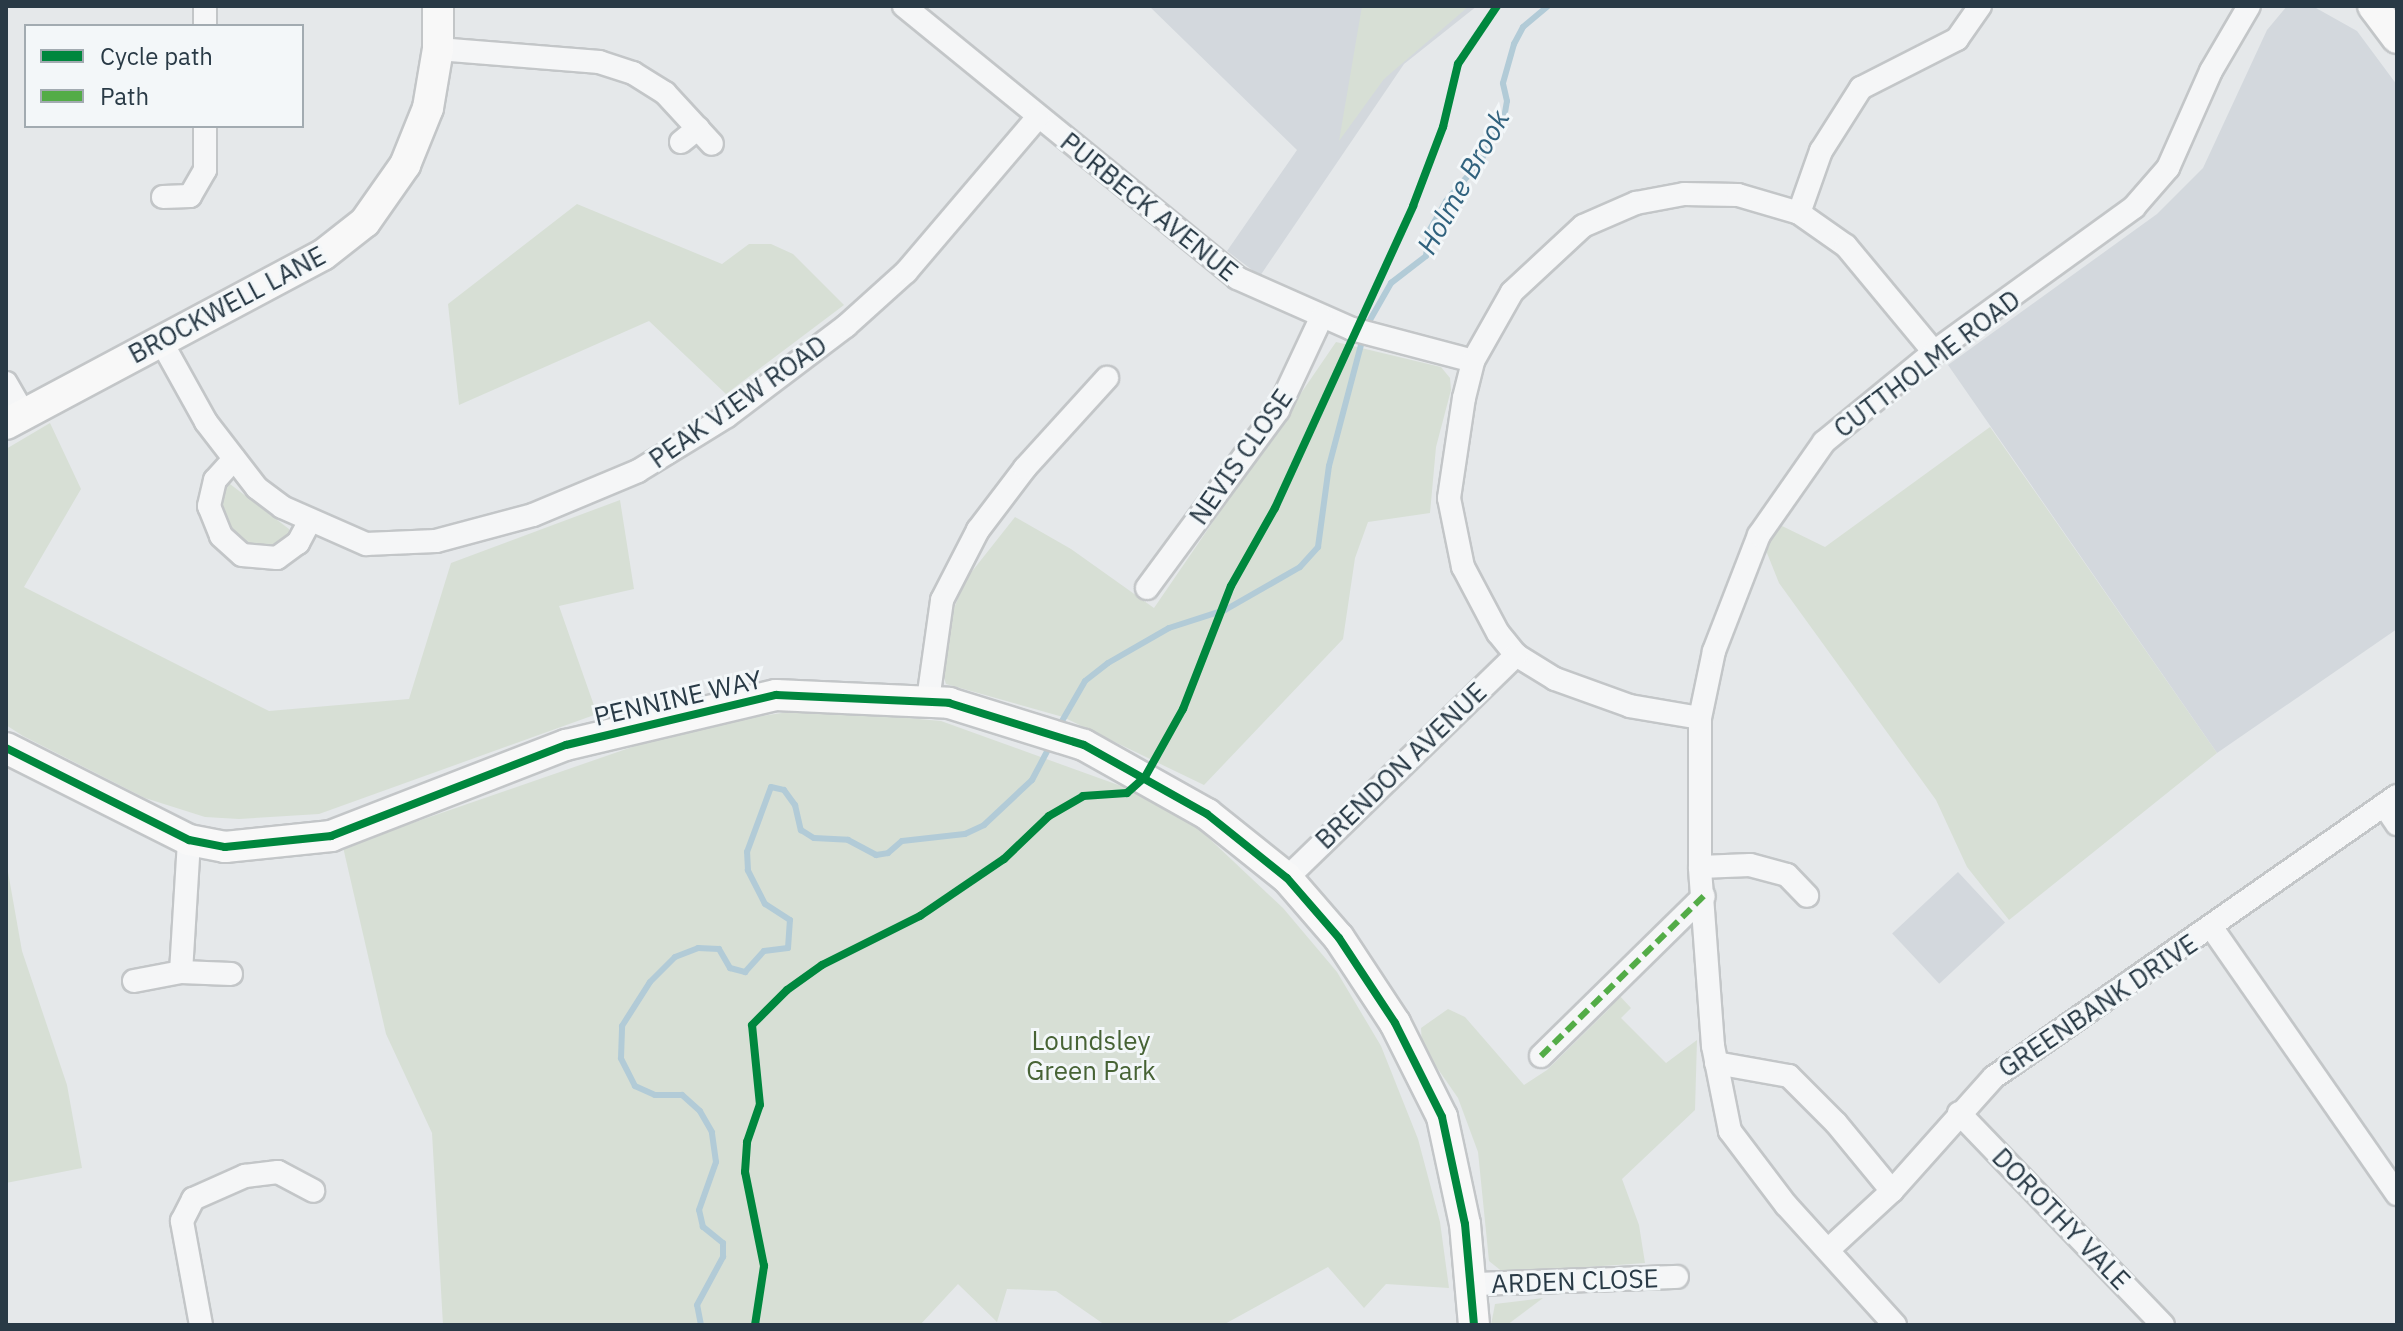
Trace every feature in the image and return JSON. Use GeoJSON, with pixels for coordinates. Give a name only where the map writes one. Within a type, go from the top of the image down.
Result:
{"type":"FeatureCollection","features":[{"type":"Feature","properties":{"kind":"street","name":"BROCKWELL LANE"},"geometry":{"type":"LineString","coordinates":[[14,419],[323,255],[365,222],[405,165],[428,108],[438,49],[438,6]]}},
{"type":"Feature","properties":{"kind":"street","name":"PURBECK AVENUE"},"geometry":{"type":"LineString","coordinates":[[904,6],[1215,264],[1321,318],[1365,333],[1473,361]]}},
{"type":"Feature","properties":{"kind":"street"},"geometry":{"type":"LineString","coordinates":[[1799,213],[1821,151],[1861,88],[1957,39],[1980,6]]}},
{"type":"Feature","properties":{"kind":"street","name":"CUTTHOLME ROAD"},"geometry":{"type":"LineString","coordinates":[[1895,1325],[1828,1250],[1730,1131],[1716,1063],[1700,867],[1700,718],[1714,651],[1759,535],[1824,442],[1934,352],[2134,207],[2168,168],[2211,71],[2249,6]]}},
{"type":"Feature","properties":{"kind":"street"},"geometry":{"type":"LineString","coordinates":[[2373,6],[2397,38]]}},
{"type":"Feature","properties":{"kind":"street"},"geometry":{"type":"LineString","coordinates":[[438,49],[611,66],[665,93],[697,138]]}},
{"type":"Feature","properties":{"kind":"street","name":"PEAK VIEW ROAD"},"geometry":{"type":"LineString","coordinates":[[161,341],[206,422],[257,488],[309,522],[366,544],[436,541],[533,515],[638,471],[727,416],[846,326],[906,272],[1038,117]]}},
{"type":"Feature","properties":{"kind":"street"},"geometry":{"type":"LineString","coordinates":[[163,197],[190,196],[205,170],[205,128]]}},
{"type":"Feature","properties":{"kind":"street"},"geometry":{"type":"LineString","coordinates":[[1700,718],[1630,706],[1555,679],[1516,655],[1498,633],[1463,567],[1449,498],[1473,361],[1512,292],[1583,226],[1636,203],[1684,194],[1738,195],[1799,213],[1846,246],[1934,352]]}},
{"type":"Feature","properties":{"kind":"street","name":"NEVIS CLOSE"},"geometry":{"type":"LineString","coordinates":[[1147,588],[1278,410],[1321,318]]}},
{"type":"Feature","properties":{"kind":"street"},"geometry":{"type":"LineString","coordinates":[[928,700],[942,600],[978,530],[1025,468],[1107,378]]}},
{"type":"Feature","properties":{"kind":"street"},"geometry":{"type":"LineString","coordinates":[[6,383],[14,419]]}},
{"type":"Feature","properties":{"kind":"street"},"geometry":{"type":"LineString","coordinates":[[234,459],[215,480],[209,506],[221,536],[242,555],[277,558],[298,543],[309,522]]}},
{"type":"Feature","properties":{"kind":"street","name":"BRENDON AVENUE"},"geometry":{"type":"LineString","coordinates":[[1287,878],[1516,655]]}},
{"type":"Feature","properties":{"kind":"street","name":"PENNINE WAY"},"geometry":{"type":"LineString","coordinates":[[6,748],[189,840],[225,847],[331,836],[566,745],[776,695],[928,700],[1056,736],[1207,814],[1287,878],[1339,938],[1395,1023],[1442,1117],[1473,1284],[1474,1325]]}},
{"type":"Feature","properties":{"kind":"street","name":"GREENBANK DRIVE"},"geometry":{"type":"LineString","coordinates":[[1828,1250],[1892,1191],[1994,1077],[2393,808]]}},
{"type":"Feature","properties":{"kind":"street"},"geometry":{"type":"LineString","coordinates":[[181,972],[189,840]]}},
{"type":"Feature","properties":{"kind":"street"},"geometry":{"type":"LineString","coordinates":[[1700,867],[1750,865],[1787,875],[1807,896]]}},
{"type":"Feature","properties":{"kind":"street"},"geometry":{"type":"LineString","coordinates":[[1541,1056],[1704,896]]}},
{"type":"Feature","properties":{"kind":"street"},"geometry":{"type":"LineString","coordinates":[[2212,928],[2397,1194]]}},
{"type":"Feature","properties":{"kind":"street"},"geometry":{"type":"LineString","coordinates":[[134,981],[181,972],[231,974]]}},
{"type":"Feature","properties":{"kind":"street"},"geometry":{"type":"LineString","coordinates":[[1716,1063],[1789,1076],[1836,1123],[1892,1191]]}},
{"type":"Feature","properties":{"kind":"street","name":"DOROTHY VALE"},"geometry":{"type":"LineString","coordinates":[[1959,1113],[2163,1325]]}},
{"type":"Feature","properties":{"kind":"street"},"geometry":{"type":"LineString","coordinates":[[201,1325],[182,1221],[193,1199],[245,1176],[278,1172],[313,1191]]}},
{"type":"Feature","properties":{"kind":"street","name":"ARDEN CLOSE"},"geometry":{"type":"LineString","coordinates":[[1473,1284],[1677,1277]]}},
{"type":"Feature","properties":{"kind":"shaded area"},"geometry":{"type":"Polygon","coordinates":[[[1149,6],[1477,6],[1404,64],[1260,276],[1227,251],[1297,150],[1149,6]]]}},
{"type":"Feature","properties":{"kind":"shaded area"},"geometry":{"type":"Polygon","coordinates":[[[2287,6],[2316,8],[2357,31],[2397,85],[2397,629],[2217,753],[1948,365],[2157,214],[2203,168],[2267,30],[2287,6]]]}},
{"type":"Feature","properties":{"kind":"shaded area"},"geometry":{"type":"Polygon","coordinates":[[[1958,872],[2005,922],[1939,984],[1892,933],[1958,872]]]}},
{"type":"Feature","properties":{"kind":"green space"},"geometry":{"type":"Polygon","coordinates":[[[1362,6],[1469,6],[1384,79],[1339,141],[1362,6]]]}},
{"type":"Feature","properties":{"kind":"green space"},"geometry":{"type":"Polygon","coordinates":[[[577,204],[722,264],[749,244],[771,244],[793,254],[844,305],[726,394],[649,321],[459,405],[448,304],[577,204]]]}},
{"type":"Feature","properties":{"kind":"green space"},"geometry":{"type":"Polygon","coordinates":[[[1336,342],[1441,367],[1450,378],[1451,390],[1436,447],[1430,513],[1368,522],[1355,558],[1343,639],[1204,785],[1063,717],[946,684],[941,668],[950,618],[966,579],[1015,517],[1071,549],[1154,608],[1336,342]]]}},
{"type":"Feature","properties":{"kind":"green space"},"geometry":{"type":"Polygon","coordinates":[[[50,423],[81,489],[24,587],[269,711],[409,699],[451,563],[620,500],[634,589],[559,606],[597,714],[319,814],[239,819],[205,817],[145,798],[23,736],[6,725],[6,449],[50,423]]]}},
{"type":"Feature","properties":{"kind":"green space"},"geometry":{"type":"Polygon","coordinates":[[[1990,427],[2217,753],[2009,920],[1967,867],[1936,800],[1779,583],[1765,548],[1780,525],[1825,547],[1990,427]]]}},
{"type":"Feature","properties":{"kind":"green space"},"geometry":{"type":"Polygon","coordinates":[[[226,481],[289,529],[289,542],[259,552],[231,536],[216,494],[226,481]]]}},
{"type":"Feature","properties":{"kind":"green space","name":"Loundsley Green Park"},"geometry":{"type":"Polygon","coordinates":[[[808,709],[941,721],[1146,795],[1197,827],[1283,908],[1337,972],[1381,1046],[1418,1139],[1440,1222],[1449,1288],[1386,1284],[1364,1308],[1328,1267],[1223,1325],[1105,1325],[1056,1291],[1007,1289],[997,1322],[958,1284],[920,1325],[443,1325],[432,1133],[386,1034],[343,847],[690,727],[808,709]]]}},
{"type":"Feature","properties":{"kind":"green space"},"geometry":{"type":"Polygon","coordinates":[[[8,872],[22,951],[67,1085],[82,1168],[6,1183],[8,872]]]}},
{"type":"Feature","properties":{"kind":"green space"},"geometry":{"type":"Polygon","coordinates":[[[1617,993],[1631,1008],[1621,1018],[1666,1063],[1697,1040],[1695,1110],[1622,1179],[1639,1225],[1645,1263],[1504,1273],[1489,1261],[1478,1152],[1458,1098],[1422,1046],[1421,1028],[1448,1009],[1465,1017],[1524,1085],[1547,1070],[1609,1009],[1617,993]]]}},
{"type":"Feature","properties":{"kind":"green space"},"geometry":{"type":"Polygon","coordinates":[[[1543,1298],[1507,1325],[1491,1325],[1495,1304],[1543,1298]]]}},
{"type":"Feature","properties":{"kind":"waterway","name":"Holme Brook"},"geometry":{"type":"LineString","coordinates":[[1366,327],[1391,283],[1426,256],[1429,231],[1446,201],[1480,162],[1504,118],[1507,101],[1503,83],[1514,44],[1523,27],[1548,6]]}},
{"type":"Feature","properties":{"kind":"waterway","name":"Holme Brook"},"geometry":{"type":"LineString","coordinates":[[1058,728],[1085,681],[1108,663],[1169,628],[1225,610],[1300,567],[1318,547],[1329,466],[1363,337]]}},
{"type":"Feature","properties":{"kind":"waterway","name":"Holme Brook"},"geometry":{"type":"LineString","coordinates":[[701,1325],[697,1305],[723,1257],[723,1243],[703,1227],[699,1210],[716,1162],[712,1132],[700,1111],[682,1095],[655,1095],[635,1086],[621,1058],[622,1026],[650,982],[675,957],[698,948],[719,949],[730,968],[745,972],[764,951],[788,948],[790,920],[765,904],[748,870],[747,852],[771,787],[784,790],[795,805],[801,830],[814,838],[848,840],[876,855],[888,853],[902,841],[965,834],[984,825],[1032,780],[1052,742]]}},
{"type":"Feature","properties":{"kind":"marked path"},"geometry":{"type":"LineString","coordinates":[[1541,1056],[1704,896]]}},
{"type":"Feature","properties":{"kind":"cycle path"},"geometry":{"type":"LineString","coordinates":[[755,1325],[764,1266],[745,1172],[747,1142],[760,1105],[752,1025],[787,990],[822,965],[920,916],[1004,859],[1049,816],[1083,796],[1127,793],[1145,777],[1183,709],[1231,586],[1275,508],[1413,206],[1443,127],[1458,64],[1497,6]]}},
{"type":"Feature","properties":{"kind":"cycle path"},"geometry":{"type":"LineString","coordinates":[[6,748],[189,840],[225,847],[331,836],[566,745],[776,695],[949,703],[1084,745],[1207,814],[1287,878],[1339,938],[1395,1023],[1442,1117],[1465,1224],[1474,1325]]}}]}
